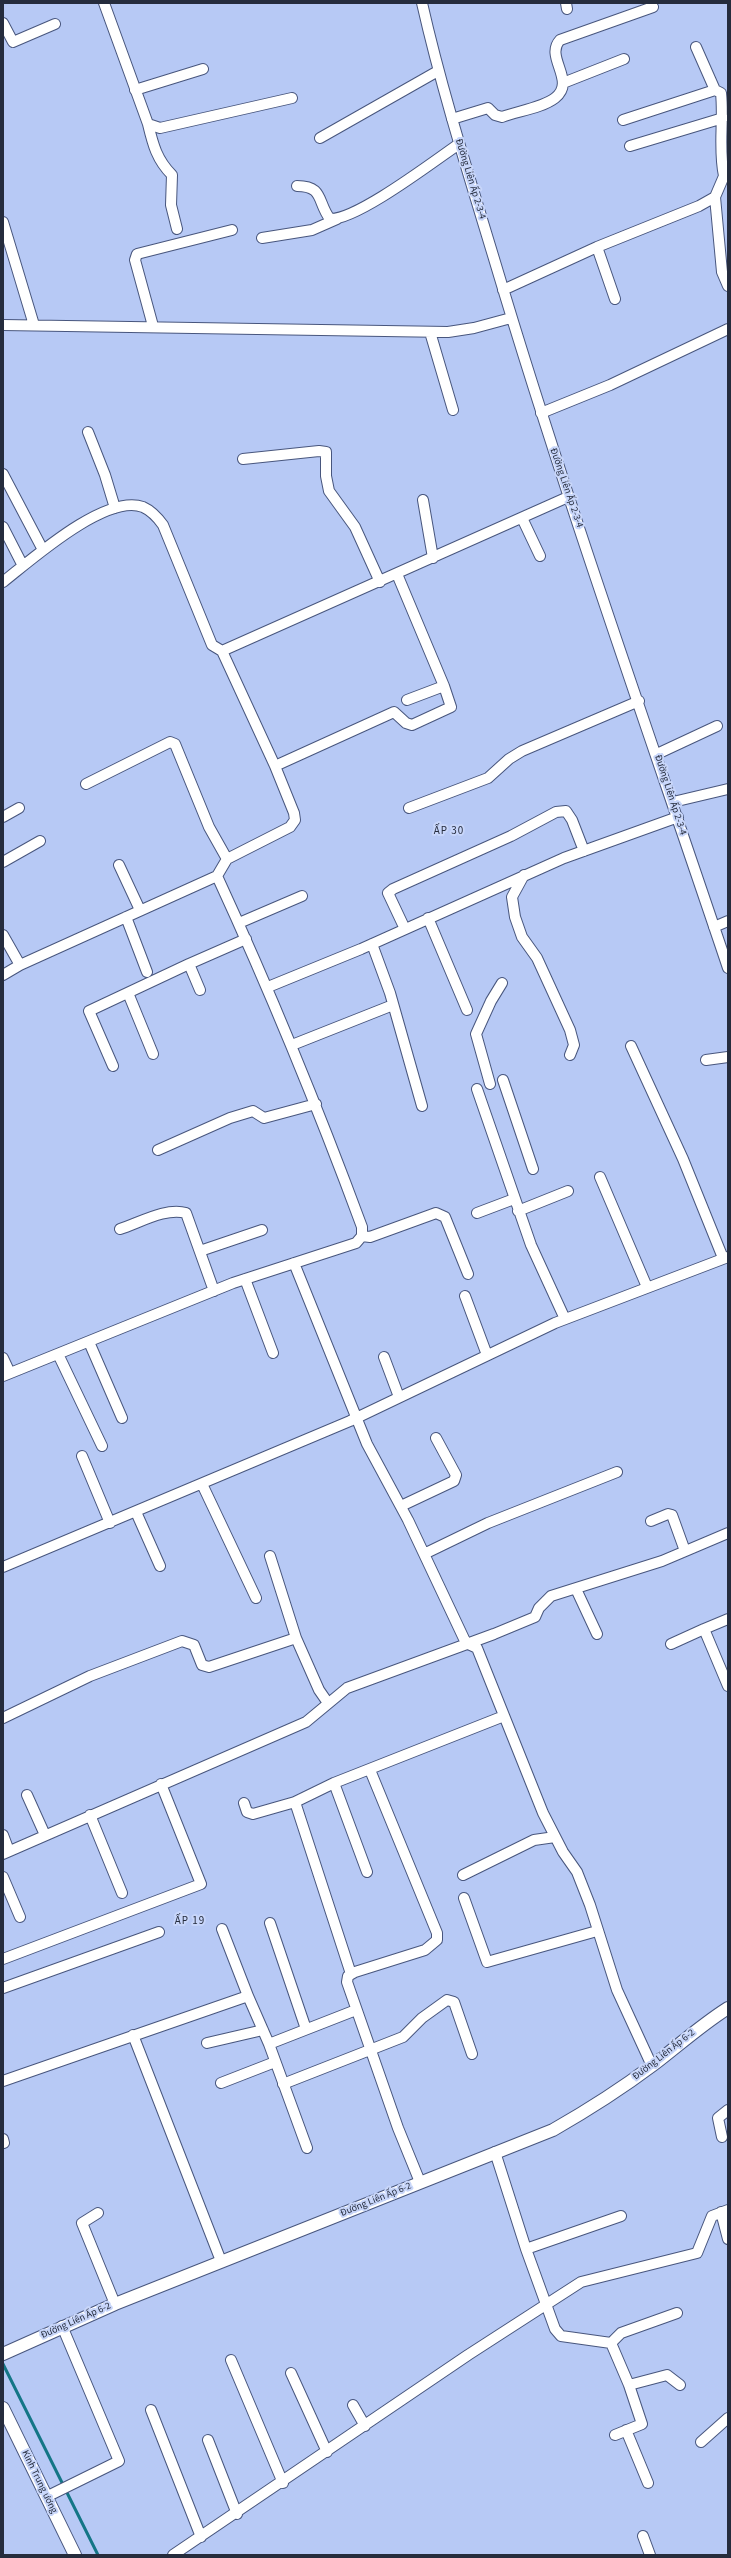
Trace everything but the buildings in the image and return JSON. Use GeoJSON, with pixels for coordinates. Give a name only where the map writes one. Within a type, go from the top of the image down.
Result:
{"type":"FeatureCollection","features":[{"type":"Feature","properties":{"kind":"street"},"geometry":{"type":"LineString","coordinates":[[104,3],[148,124],[155,152],[161,163],[172,175],[171,206],[177,229]]}},
{"type":"Feature","properties":{"kind":"street","name":"Đường Liên Ấp 2-3-4"},"geometry":{"type":"LineString","coordinates":[[422,3],[438,71],[459,144],[541,413],[568,497],[639,701],[728,968]]}},
{"type":"Feature","properties":{"kind":"street"},"geometry":{"type":"LineString","coordinates":[[452,119],[488,108],[495,115],[502,117],[551,100],[560,94],[563,83],[555,52],[560,40],[653,7]]}},
{"type":"Feature","properties":{"kind":"street"},"geometry":{"type":"LineString","coordinates":[[3,23],[13,42],[55,24]]}},
{"type":"Feature","properties":{"kind":"street"},"geometry":{"type":"LineString","coordinates":[[696,47],[714,90]]}},
{"type":"Feature","properties":{"kind":"street"},"geometry":{"type":"LineString","coordinates":[[563,83],[624,59]]}},
{"type":"Feature","properties":{"kind":"street"},"geometry":{"type":"LineString","coordinates":[[135,90],[203,69]]}},
{"type":"Feature","properties":{"kind":"street"},"geometry":{"type":"LineString","coordinates":[[320,138],[438,71]]}},
{"type":"Feature","properties":{"kind":"street"},"geometry":{"type":"LineString","coordinates":[[623,120],[714,90],[721,93],[723,118],[720,159],[726,174],[715,197],[722,272],[728,286]]}},
{"type":"Feature","properties":{"kind":"street"},"geometry":{"type":"LineString","coordinates":[[148,124],[160,128],[292,98]]}},
{"type":"Feature","properties":{"kind":"street"},"geometry":{"type":"LineString","coordinates":[[630,146],[723,118]]}},
{"type":"Feature","properties":{"kind":"street"},"geometry":{"type":"LineString","coordinates":[[262,238],[312,230],[360,209],[459,144]]}},
{"type":"Feature","properties":{"kind":"street"},"geometry":{"type":"LineString","coordinates":[[297,186],[309,186],[314,189],[330,219],[337,219]]}},
{"type":"Feature","properties":{"kind":"street"},"geometry":{"type":"LineString","coordinates":[[503,290],[597,247],[715,197]]}},
{"type":"Feature","properties":{"kind":"street"},"geometry":{"type":"LineString","coordinates":[[3,222],[34,325]]}},
{"type":"Feature","properties":{"kind":"street"},"geometry":{"type":"LineString","coordinates":[[153,326],[135,260],[137,254],[232,230]]}},
{"type":"Feature","properties":{"kind":"street"},"geometry":{"type":"LineString","coordinates":[[597,247],[615,299]]}},
{"type":"Feature","properties":{"kind":"street"},"geometry":{"type":"LineString","coordinates":[[3,325],[153,326],[448,332],[474,328],[511,318]]}},
{"type":"Feature","properties":{"kind":"street"},"geometry":{"type":"LineString","coordinates":[[541,413],[610,385],[728,329]]}},
{"type":"Feature","properties":{"kind":"street"},"geometry":{"type":"LineString","coordinates":[[430,332],[453,410]]}},
{"type":"Feature","properties":{"kind":"street"},"geometry":{"type":"LineString","coordinates":[[88,432],[115,508]]}},
{"type":"Feature","properties":{"kind":"street"},"geometry":{"type":"LineString","coordinates":[[243,459],[319,450],[326,452],[326,476],[329,491],[355,527],[380,582]]}},
{"type":"Feature","properties":{"kind":"street"},"geometry":{"type":"LineString","coordinates":[[3,474],[44,550]]}},
{"type":"Feature","properties":{"kind":"street"},"geometry":{"type":"LineString","coordinates":[[222,652],[568,497]]}},
{"type":"Feature","properties":{"kind":"street"},"geometry":{"type":"LineString","coordinates":[[423,500],[432,558]]}},
{"type":"Feature","properties":{"kind":"street"},"geometry":{"type":"LineString","coordinates":[[3,582],[82,523],[115,508],[131,505],[143,507],[155,514],[163,525],[212,645],[222,652],[275,766],[294,813],[295,820],[290,827],[227,859],[217,876],[20,965],[3,975]]}},
{"type":"Feature","properties":{"kind":"street"},"geometry":{"type":"LineString","coordinates":[[522,518],[540,556]]}},
{"type":"Feature","properties":{"kind":"street"},"geometry":{"type":"LineString","coordinates":[[3,527],[23,566]]}},
{"type":"Feature","properties":{"kind":"street"},"geometry":{"type":"LineString","coordinates":[[275,766],[394,712],[406,723],[412,725],[444,712],[451,707],[444,686],[397,574]]}},
{"type":"Feature","properties":{"kind":"street"},"geometry":{"type":"LineString","coordinates":[[408,700],[444,686]]}},
{"type":"Feature","properties":{"kind":"street"},"geometry":{"type":"LineString","coordinates":[[409,808],[488,778],[509,759],[522,752],[639,701]]}},
{"type":"Feature","properties":{"kind":"street"},"geometry":{"type":"LineString","coordinates":[[657,754],[717,726]]}},
{"type":"Feature","properties":{"kind":"street"},"geometry":{"type":"LineString","coordinates":[[86,784],[170,742],[175,744],[209,827],[227,859]]}},
{"type":"Feature","properties":{"kind":"street"},"geometry":{"type":"LineString","coordinates":[[673,802],[728,790]]}},
{"type":"Feature","properties":{"kind":"street"},"geometry":{"type":"LineString","coordinates":[[3,817],[20,808]]}},
{"type":"Feature","properties":{"kind":"street"},"geometry":{"type":"LineString","coordinates":[[405,929],[388,893],[393,889],[511,836],[556,812],[566,811],[572,820],[584,851]]}},
{"type":"Feature","properties":{"kind":"street"},"geometry":{"type":"LineString","coordinates":[[268,987],[372,944],[524,875],[584,851],[678,817]]}},
{"type":"Feature","properties":{"kind":"street"},"geometry":{"type":"LineString","coordinates":[[3,862],[40,841]]}},
{"type":"Feature","properties":{"kind":"street"},"geometry":{"type":"LineString","coordinates":[[118,865],[140,910]]}},
{"type":"Feature","properties":{"kind":"street"},"geometry":{"type":"LineString","coordinates":[[524,875],[512,897],[514,917],[522,937],[537,958],[570,1030],[574,1045],[570,1055]]}},
{"type":"Feature","properties":{"kind":"street"},"geometry":{"type":"LineString","coordinates":[[3,1358],[6,1374],[245,1279],[356,1243],[362,1236],[362,1227],[316,1104],[268,987],[217,876]]}},
{"type":"Feature","properties":{"kind":"street"},"geometry":{"type":"LineString","coordinates":[[239,923],[302,896]]}},
{"type":"Feature","properties":{"kind":"street"},"geometry":{"type":"LineString","coordinates":[[126,917],[147,972]]}},
{"type":"Feature","properties":{"kind":"street"},"geometry":{"type":"LineString","coordinates":[[428,918],[467,1010]]}},
{"type":"Feature","properties":{"kind":"street"},"geometry":{"type":"LineString","coordinates":[[714,927],[728,921]]}},
{"type":"Feature","properties":{"kind":"street"},"geometry":{"type":"LineString","coordinates":[[3,935],[20,965]]}},
{"type":"Feature","properties":{"kind":"street"},"geometry":{"type":"LineString","coordinates":[[113,1066],[89,1011],[246,938]]}},
{"type":"Feature","properties":{"kind":"street"},"geometry":{"type":"LineString","coordinates":[[372,944],[393,1005],[422,1106]]}},
{"type":"Feature","properties":{"kind":"street"},"geometry":{"type":"LineString","coordinates":[[189,964],[200,990]]}},
{"type":"Feature","properties":{"kind":"street"},"geometry":{"type":"LineString","coordinates":[[490,1084],[476,1034],[491,1001],[502,983]]}},
{"type":"Feature","properties":{"kind":"street"},"geometry":{"type":"LineString","coordinates":[[128,993],[153,1054]]}},
{"type":"Feature","properties":{"kind":"street"},"geometry":{"type":"LineString","coordinates":[[292,1045],[393,1005]]}},
{"type":"Feature","properties":{"kind":"street"},"geometry":{"type":"LineString","coordinates":[[3,1567],[136,1512],[357,1417],[565,1319],[725,1257],[683,1159],[631,1046]]}},
{"type":"Feature","properties":{"kind":"street"},"geometry":{"type":"LineString","coordinates":[[706,1060],[728,1057]]}},
{"type":"Feature","properties":{"kind":"street"},"geometry":{"type":"LineString","coordinates":[[503,1080],[533,1169]]}},
{"type":"Feature","properties":{"kind":"street"},"geometry":{"type":"LineString","coordinates":[[477,1089],[518,1211],[565,1319]]}},
{"type":"Feature","properties":{"kind":"street"},"geometry":{"type":"LineString","coordinates":[[158,1150],[230,1118],[252,1111],[264,1118],[316,1104]]}},
{"type":"Feature","properties":{"kind":"street"},"geometry":{"type":"LineString","coordinates":[[600,1177],[647,1287]]}},
{"type":"Feature","properties":{"kind":"street"},"geometry":{"type":"LineString","coordinates":[[518,1211],[568,1191]]}},
{"type":"Feature","properties":{"kind":"street"},"geometry":{"type":"LineString","coordinates":[[477,1213],[514,1199]]}},
{"type":"Feature","properties":{"kind":"street"},"geometry":{"type":"LineString","coordinates":[[120,1229],[161,1215],[180,1211],[186,1213],[214,1291]]}},
{"type":"Feature","properties":{"kind":"street"},"geometry":{"type":"LineString","coordinates":[[362,1236],[370,1237],[436,1213],[446,1217],[468,1274]]}},
{"type":"Feature","properties":{"kind":"street"},"geometry":{"type":"LineString","coordinates":[[200,1251],[262,1230]]}},
{"type":"Feature","properties":{"kind":"street"},"geometry":{"type":"LineString","coordinates":[[294,1263],[367,1444],[401,1506],[466,1643],[477,1648],[543,1813],[555,1837],[577,1872],[590,1904],[597,1931],[617,1990],[652,2066]]}},
{"type":"Feature","properties":{"kind":"street"},"geometry":{"type":"LineString","coordinates":[[245,1279],[273,1353]]}},
{"type":"Feature","properties":{"kind":"street"},"geometry":{"type":"LineString","coordinates":[[465,1296],[487,1355]]}},
{"type":"Feature","properties":{"kind":"street"},"geometry":{"type":"LineString","coordinates":[[89,1342],[122,1418]]}},
{"type":"Feature","properties":{"kind":"street"},"geometry":{"type":"LineString","coordinates":[[58,1354],[102,1446]]}},
{"type":"Feature","properties":{"kind":"street"},"geometry":{"type":"LineString","coordinates":[[384,1357],[399,1397]]}},
{"type":"Feature","properties":{"kind":"street"},"geometry":{"type":"LineString","coordinates":[[401,1506],[454,1481],[456,1475],[436,1438]]}},
{"type":"Feature","properties":{"kind":"street"},"geometry":{"type":"LineString","coordinates":[[82,1456],[110,1523]]}},
{"type":"Feature","properties":{"kind":"street"},"geometry":{"type":"LineString","coordinates":[[424,1554],[488,1523],[618,1472]]}},
{"type":"Feature","properties":{"kind":"street"},"geometry":{"type":"LineString","coordinates":[[202,1484],[256,1598]]}},
{"type":"Feature","properties":{"kind":"street"},"geometry":{"type":"LineString","coordinates":[[136,1512],[160,1566]]}},
{"type":"Feature","properties":{"kind":"street"},"geometry":{"type":"LineString","coordinates":[[652,1520],[668,1514],[672,1515],[685,1551]]}},
{"type":"Feature","properties":{"kind":"street"},"geometry":{"type":"LineString","coordinates":[[3,1835],[6,1853],[160,1784],[306,1722],[347,1688],[466,1643],[494,1634],[535,1616],[538,1608],[552,1596],[685,1551],[728,1533]]}},
{"type":"Feature","properties":{"kind":"street"},"geometry":{"type":"LineString","coordinates":[[270,1556],[296,1638],[319,1690],[328,1703]]}},
{"type":"Feature","properties":{"kind":"street"},"geometry":{"type":"LineString","coordinates":[[576,1588],[597,1634]]}},
{"type":"Feature","properties":{"kind":"street"},"geometry":{"type":"LineString","coordinates":[[671,1644],[728,1618]]}},
{"type":"Feature","properties":{"kind":"street"},"geometry":{"type":"LineString","coordinates":[[704,1630],[727,1679]]}},
{"type":"Feature","properties":{"kind":"street"},"geometry":{"type":"LineString","coordinates":[[3,1718],[90,1676],[182,1641],[194,1645],[202,1665],[209,1667],[296,1638]]}},
{"type":"Feature","properties":{"kind":"street"},"geometry":{"type":"LineString","coordinates":[[244,1803],[247,1812],[253,1814],[295,1802],[334,1783],[504,1716]]}},
{"type":"Feature","properties":{"kind":"street"},"geometry":{"type":"LineString","coordinates":[[370,1770],[437,1933],[437,1940],[425,1950],[352,1974],[348,1976],[347,1982],[420,2182]]}},
{"type":"Feature","properties":{"kind":"street"},"geometry":{"type":"LineString","coordinates":[[334,1783],[367,1872]]}},
{"type":"Feature","properties":{"kind":"street"},"geometry":{"type":"LineString","coordinates":[[3,1959],[200,1884],[160,1784]]}},
{"type":"Feature","properties":{"kind":"street"},"geometry":{"type":"LineString","coordinates":[[27,1795],[45,1836]]}},
{"type":"Feature","properties":{"kind":"street"},"geometry":{"type":"LineString","coordinates":[[295,1802],[352,1974]]}},
{"type":"Feature","properties":{"kind":"street"},"geometry":{"type":"LineString","coordinates":[[90,1815],[122,1894]]}},
{"type":"Feature","properties":{"kind":"street"},"geometry":{"type":"LineString","coordinates":[[463,1875],[534,1840],[555,1837]]}},
{"type":"Feature","properties":{"kind":"street"},"geometry":{"type":"LineString","coordinates":[[3,1877],[20,1918]]}},
{"type":"Feature","properties":{"kind":"street"},"geometry":{"type":"LineString","coordinates":[[464,1898],[487,1962],[597,1931]]}},
{"type":"Feature","properties":{"kind":"street"},"geometry":{"type":"LineString","coordinates":[[270,1923],[306,2029]]}},
{"type":"Feature","properties":{"kind":"street"},"geometry":{"type":"LineString","coordinates":[[222,1929],[276,2062],[307,2148]]}},
{"type":"Feature","properties":{"kind":"street"},"geometry":{"type":"LineString","coordinates":[[3,1988],[159,1932]]}},
{"type":"Feature","properties":{"kind":"street"},"geometry":{"type":"LineString","coordinates":[[3,2081],[248,1996]]}},
{"type":"Feature","properties":{"kind":"street"},"geometry":{"type":"LineString","coordinates":[[283,2084],[370,2048],[403,2037],[442,2003],[451,2000],[454,2002],[472,2054]]}},
{"type":"Feature","properties":{"kind":"street","name":"Đường Liên Ấp 6-2"},"geometry":{"type":"LineString","coordinates":[[5,2353],[62,2326],[115,2304],[553,2130],[588,2110],[652,2066],[697,2029],[728,2008]]}},
{"type":"Feature","properties":{"kind":"street"},"geometry":{"type":"LineString","coordinates":[[269,2044],[356,2010]]}},
{"type":"Feature","properties":{"kind":"street"},"geometry":{"type":"LineString","coordinates":[[207,2043],[263,2030]]}},
{"type":"Feature","properties":{"kind":"street"},"geometry":{"type":"LineString","coordinates":[[133,2035],[221,2261]]}},
{"type":"Feature","properties":{"kind":"street"},"geometry":{"type":"LineString","coordinates":[[221,2083],[276,2062]]}},
{"type":"Feature","properties":{"kind":"street"},"geometry":{"type":"LineString","coordinates":[[722,2137],[718,2116],[728,2110]]}},
{"type":"Feature","properties":{"kind":"street"},"geometry":{"type":"LineString","coordinates":[[495,2152],[545,2304],[555,2329],[561,2336],[611,2343],[621,2334],[677,2313]]}},
{"type":"Feature","properties":{"kind":"street"},"geometry":{"type":"LineString","coordinates":[[174,2555],[237,2514],[545,2304],[581,2282],[696,2253],[701,2246],[712,2216],[725,2211],[728,2239]]}},
{"type":"Feature","properties":{"kind":"street"},"geometry":{"type":"LineString","coordinates":[[98,2213],[82,2223],[115,2304]]}},
{"type":"Feature","properties":{"kind":"street"},"geometry":{"type":"LineString","coordinates":[[526,2249],[621,2216]]}},
{"type":"Feature","properties":{"kind":"street"},"geometry":{"type":"LineString","coordinates":[[46,2497],[59,2492],[119,2461],[62,2326]]}},
{"type":"Feature","properties":{"kind":"street"},"geometry":{"type":"LineString","coordinates":[[611,2343],[629,2385],[642,2424],[615,2435]]}},
{"type":"Feature","properties":{"kind":"street"},"geometry":{"type":"LineString","coordinates":[[231,2360],[282,2483]]}},
{"type":"Feature","properties":{"kind":"street"},"geometry":{"type":"LineString","coordinates":[[291,2373],[327,2452]]}},
{"type":"Feature","properties":{"kind":"street"},"geometry":{"type":"LineString","coordinates":[[629,2385],[667,2375],[680,2385]]}},
{"type":"Feature","properties":{"kind":"street"},"geometry":{"type":"LineString","coordinates":[[353,2405],[365,2426]]}},
{"type":"Feature","properties":{"kind":"street","name":"Kinh Trung ương"},"geometry":{"type":"LineString","coordinates":[[3,2408],[74,2555]]}},
{"type":"Feature","properties":{"kind":"street"},"geometry":{"type":"LineString","coordinates":[[151,2410],[201,2537]]}},
{"type":"Feature","properties":{"kind":"street"},"geometry":{"type":"LineString","coordinates":[[701,2442],[728,2418]]}},
{"type":"Feature","properties":{"kind":"street"},"geometry":{"type":"LineString","coordinates":[[626,2430],[648,2483]]}},
{"type":"Feature","properties":{"kind":"street"},"geometry":{"type":"LineString","coordinates":[[208,2440],[237,2514]]}},
{"type":"Feature","properties":{"kind":"street"},"geometry":{"type":"LineString","coordinates":[[643,2536],[650,2555]]}},
{"type":"Feature","properties":{"kind":"waterway"},"geometry":{"type":"LineString","coordinates":[[3,2364],[98,2555]]}},
{"type":"Feature","properties":{"kind":"district","name":"ẤP 30"},"geometry":{"type":"Point","coordinates":[449,832]}},
{"type":"Feature","properties":{"kind":"district","name":"ẤP 19"},"geometry":{"type":"Point","coordinates":[190,1922]}}]}
